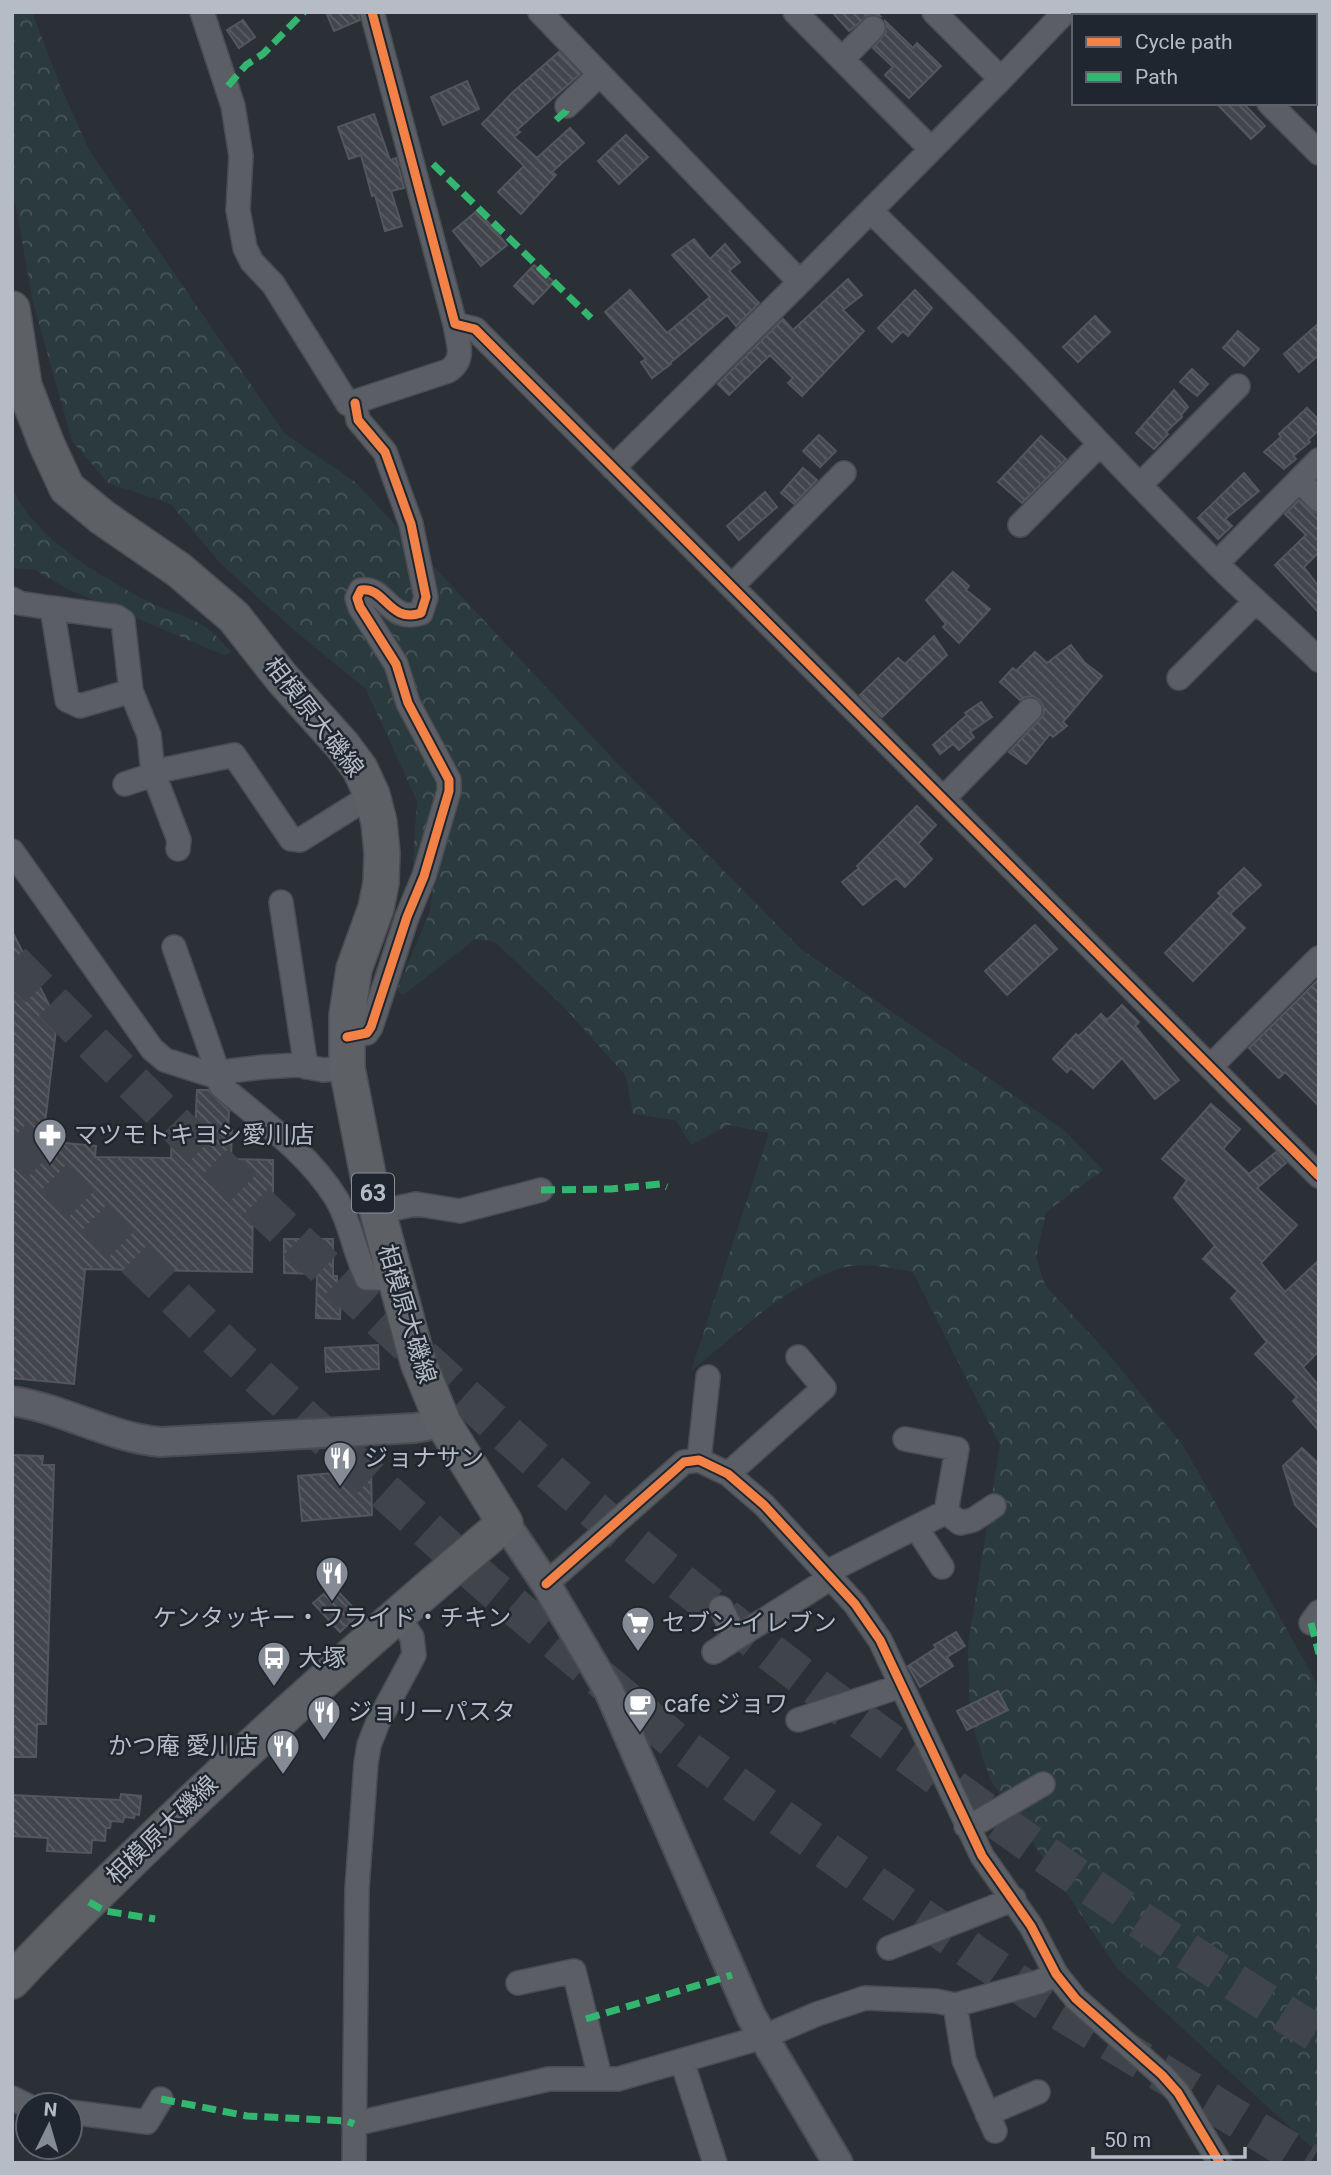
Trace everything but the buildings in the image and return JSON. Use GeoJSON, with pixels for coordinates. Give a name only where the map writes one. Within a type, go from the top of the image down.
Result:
{"type":"FeatureCollection","features":[{"type":"Feature","properties":{"kind":"main road","name":"相模原大磯線"},"geometry":{"type":"LineString","coordinates":[[12,309],[24,386],[67,488],[102,517],[179,570],[234,617],[282,678],[342,746],[359,769],[372,795],[379,822],[381,883],[376,908],[354,969],[347,1015],[347,1053],[377,1212],[418,1362],[443,1423],[505,1523],[396,1614],[222,1772],[49,1941],[12,1981]]}},
{"type":"Feature","properties":{"kind":"street"},"geometry":{"type":"LineString","coordinates":[[202,12],[233,106],[241,156],[238,210],[245,248],[252,262],[273,284],[348,404],[448,371],[457,365],[460,358],[423,166],[372,12]]}},
{"type":"Feature","properties":{"kind":"street"},"geometry":{"type":"LineString","coordinates":[[540,12],[800,282]]}},
{"type":"Feature","properties":{"kind":"street"},"geometry":{"type":"LineString","coordinates":[[795,12],[931,149]]}},
{"type":"Feature","properties":{"kind":"street"},"geometry":{"type":"LineString","coordinates":[[934,12],[1001,79]]}},
{"type":"Feature","properties":{"kind":"street"},"geometry":{"type":"LineString","coordinates":[[613,468],[871,211],[1065,12]]}},
{"type":"Feature","properties":{"kind":"street"},"geometry":{"type":"LineString","coordinates":[[842,59],[873,27]]}},
{"type":"Feature","properties":{"kind":"street"},"geometry":{"type":"LineString","coordinates":[[567,106],[600,74]]}},
{"type":"Feature","properties":{"kind":"street"},"geometry":{"type":"LineString","coordinates":[[1271,105],[1319,153]]}},
{"type":"Feature","properties":{"kind":"street"},"geometry":{"type":"LineString","coordinates":[[871,211],[1217,563],[1319,660]]}},
{"type":"Feature","properties":{"kind":"street"},"geometry":{"type":"LineString","coordinates":[[455,324],[475,329],[1319,1176]]}},
{"type":"Feature","properties":{"kind":"street"},"geometry":{"type":"LineString","coordinates":[[1141,484],[1215,398],[1238,386]]}},
{"type":"Feature","properties":{"kind":"street"},"geometry":{"type":"LineString","coordinates":[[12,851],[152,1049],[165,1060],[220,1076],[230,1071],[262,1067],[298,1065],[323,1070],[347,1053],[372,1027],[407,917],[424,876],[449,791],[449,780],[408,704],[396,664],[357,598],[360,590],[367,589],[398,613],[407,615],[421,613],[426,597],[411,524],[385,452],[358,420],[355,403]]}},
{"type":"Feature","properties":{"kind":"street"},"geometry":{"type":"LineString","coordinates":[[1020,525],[1100,444]]}},
{"type":"Feature","properties":{"kind":"street"},"geometry":{"type":"LineString","coordinates":[[1217,563],[1319,460]]}},
{"type":"Feature","properties":{"kind":"street"},"geometry":{"type":"LineString","coordinates":[[732,586],[788,519],[844,473]]}},
{"type":"Feature","properties":{"kind":"street"},"geometry":{"type":"LineString","coordinates":[[1299,480],[1319,500]]}},
{"type":"Feature","properties":{"kind":"street"},"geometry":{"type":"LineString","coordinates":[[12,599],[19,603],[117,617],[123,621],[131,691],[149,735],[153,772],[179,840],[178,849]]}},
{"type":"Feature","properties":{"kind":"street"},"geometry":{"type":"LineString","coordinates":[[1179,678],[1256,601]]}},
{"type":"Feature","properties":{"kind":"street"},"geometry":{"type":"LineString","coordinates":[[52,608],[67,700],[80,706],[131,691]]}},
{"type":"Feature","properties":{"kind":"street"},"geometry":{"type":"LineString","coordinates":[[943,799],[1018,714]]}},
{"type":"Feature","properties":{"kind":"street"},"geometry":{"type":"LineString","coordinates":[[125,784],[149,776],[153,772],[234,755],[261,781],[291,839],[300,840],[372,795]]}},
{"type":"Feature","properties":{"kind":"street"},"geometry":{"type":"LineString","coordinates":[[281,902],[278,937],[306,1067]]}},
{"type":"Feature","properties":{"kind":"street"},"geometry":{"type":"LineString","coordinates":[[174,947],[220,1076],[221,1086],[297,1151],[319,1174],[336,1199],[350,1228],[360,1264],[368,1278],[394,1278]]}},
{"type":"Feature","properties":{"kind":"street"},"geometry":{"type":"LineString","coordinates":[[1211,1066],[1319,958]]}},
{"type":"Feature","properties":{"kind":"street"},"geometry":{"type":"LineString","coordinates":[[377,1212],[416,1204],[460,1210],[541,1190]]}},
{"type":"Feature","properties":{"kind":"street"},"geometry":{"type":"LineString","coordinates":[[728,1474],[831,1394],[798,1357]]}},
{"type":"Feature","properties":{"kind":"street"},"geometry":{"type":"LineString","coordinates":[[699,1460],[708,1377]]}},
{"type":"Feature","properties":{"kind":"street"},"geometry":{"type":"LineString","coordinates":[[12,1401],[53,1410],[134,1440],[160,1442],[415,1428],[443,1423]]}},
{"type":"Feature","properties":{"kind":"street"},"geometry":{"type":"LineString","coordinates":[[714,1652],[829,1574],[946,1512],[965,1450],[905,1439]]}},
{"type":"Feature","properties":{"kind":"street"},"geometry":{"type":"LineString","coordinates":[[546,1584],[684,1462],[699,1460],[728,1474],[764,1506],[855,1604],[880,1640],[982,1856],[1031,1926],[1056,1974],[1076,1998],[1161,2074],[1178,2093],[1220,2163]]}},
{"type":"Feature","properties":{"kind":"street"},"geometry":{"type":"LineString","coordinates":[[946,1512],[960,1523],[973,1520],[994,1506]]}},
{"type":"Feature","properties":{"kind":"street"},"geometry":{"type":"LineString","coordinates":[[505,1523],[546,1584],[609,1691],[737,1985],[763,2037],[838,2163]]}},
{"type":"Feature","properties":{"kind":"street"},"geometry":{"type":"LineString","coordinates":[[916,1527],[942,1567]]}},
{"type":"Feature","properties":{"kind":"street"},"geometry":{"type":"LineString","coordinates":[[721,1608],[736,1638]]}},
{"type":"Feature","properties":{"kind":"street"},"geometry":{"type":"LineString","coordinates":[[354,2163],[357,1889],[366,1763],[369,1745],[378,1723],[414,1655],[412,1637],[396,1614]]}},
{"type":"Feature","properties":{"kind":"street"},"geometry":{"type":"LineString","coordinates":[[798,1720],[901,1686]]}},
{"type":"Feature","properties":{"kind":"street"},"geometry":{"type":"LineString","coordinates":[[966,1826],[980,1821],[1043,1784]]}},
{"type":"Feature","properties":{"kind":"street"},"geometry":{"type":"LineString","coordinates":[[889,1948],[1014,1899]]}},
{"type":"Feature","properties":{"kind":"street"},"geometry":{"type":"LineString","coordinates":[[518,1983],[573,1971],[598,2069],[597,2078]]}},
{"type":"Feature","properties":{"kind":"street"},"geometry":{"type":"LineString","coordinates":[[354,2124],[549,2079],[618,2079],[763,2037],[817,2014],[865,1998],[936,2001],[955,2006],[1040,1982],[1056,1974]]}},
{"type":"Feature","properties":{"kind":"street"},"geometry":{"type":"LineString","coordinates":[[955,2006],[964,2060],[991,2122],[1038,2092]]}},
{"type":"Feature","properties":{"kind":"street"},"geometry":{"type":"LineString","coordinates":[[682,2061],[715,2163]]}},
{"type":"Feature","properties":{"kind":"street"},"geometry":{"type":"LineString","coordinates":[[84,2114],[147,2122],[161,2099]]}},
{"type":"Feature","properties":{"kind":"green space"},"geometry":{"type":"Polygon","coordinates":[[[12,12],[32,12],[89,150],[285,434],[355,482],[612,758],[802,950],[1064,1130],[1103,1170],[1046,1212],[1036,1257],[1045,1285],[1110,1356],[1184,1447],[1319,1687],[1319,2154],[1116,1967],[990,1779],[970,1718],[968,1645],[1000,1445],[913,1272],[856,1266],[817,1277],[761,1313],[691,1371],[769,1133],[729,1125],[691,1145],[676,1120],[633,1114],[626,1076],[563,1006],[495,942],[475,939],[403,995],[397,990],[430,911],[435,870],[413,863],[417,801],[366,689],[294,630],[220,563],[171,504],[108,483],[72,441],[32,298],[12,183],[12,12]]]}},
{"type":"Feature","properties":{"kind":"green space"},"geometry":{"type":"Polygon","coordinates":[[[12,487],[35,522],[69,553],[145,600],[204,626],[231,652],[224,655],[70,590],[35,570],[12,568],[12,487]]]}},
{"type":"Feature","properties":{"kind":"tunnel"},"geometry":{"type":"LineString","coordinates":[[12,962],[143,1093],[344,1285],[481,1411],[634,1544],[720,1614],[1000,1823],[1157,1932],[1319,2035]]}},
{"type":"Feature","properties":{"kind":"tunnel"},"geometry":{"type":"LineString","coordinates":[[12,1139],[231,1352],[486,1583],[675,1741],[856,1872],[1045,2002],[1310,2163]]}},
{"type":"Feature","properties":{"kind":"marked path"},"geometry":{"type":"LineString","coordinates":[[228,86],[246,65],[263,54],[304,12]]}},
{"type":"Feature","properties":{"kind":"marked path"},"geometry":{"type":"LineString","coordinates":[[556,120],[566,111],[567,106]]}},
{"type":"Feature","properties":{"kind":"marked path"},"geometry":{"type":"LineString","coordinates":[[433,164],[591,318]]}},
{"type":"Feature","properties":{"kind":"marked path"},"geometry":{"type":"LineString","coordinates":[[541,1190],[611,1189],[660,1184],[667,1187]]}},
{"type":"Feature","properties":{"kind":"marked path"},"geometry":{"type":"LineString","coordinates":[[1311,1623],[1319,1654]]}},
{"type":"Feature","properties":{"kind":"marked path"},"geometry":{"type":"LineString","coordinates":[[89,1902],[105,1911],[155,1919]]}},
{"type":"Feature","properties":{"kind":"marked path"},"geometry":{"type":"LineString","coordinates":[[586,2019],[732,1975]]}},
{"type":"Feature","properties":{"kind":"marked path"},"geometry":{"type":"LineString","coordinates":[[161,2099],[247,2116],[347,2121],[354,2124]]}},
{"type":"Feature","properties":{"kind":"cycle path"},"geometry":{"type":"LineString","coordinates":[[372,12],[455,324],[475,329],[1319,1176]]}},
{"type":"Feature","properties":{"kind":"cycle path"},"geometry":{"type":"LineString","coordinates":[[347,1037],[367,1033],[371,1027],[407,917],[424,876],[449,791],[449,780],[408,703],[396,664],[357,598],[361,590],[369,590],[394,610],[410,615],[421,613],[426,597],[411,524],[385,452],[358,420],[355,403]]}},
{"type":"Feature","properties":{"kind":"cycle path"},"geometry":{"type":"LineString","coordinates":[[546,1584],[684,1462],[699,1460],[728,1474],[764,1505],[855,1604],[880,1640],[982,1856],[1031,1926],[1056,1974],[1076,1999],[1162,2075],[1178,2093],[1220,2163]]}},
{"type":"Feature","properties":{"kind":"place","name":"マツモトキヨシ愛川店"},"geometry":{"type":"Point","coordinates":[50,1165]}},
{"type":"Feature","properties":{"kind":"place","name":"ジョナサン"},"geometry":{"type":"Point","coordinates":[340,1488]}},
{"type":"Feature","properties":{"kind":"place","name":"ケンタッキー・フライド・チキン"},"geometry":{"type":"Point","coordinates":[332,1603]}},
{"type":"Feature","properties":{"kind":"place","name":"セブン-イレブン"},"geometry":{"type":"Point","coordinates":[638,1653]}},
{"type":"Feature","properties":{"kind":"place","name":"大塚"},"geometry":{"type":"Point","coordinates":[274,1688]}},
{"type":"Feature","properties":{"kind":"place","name":"cafe ジョワ"},"geometry":{"type":"Point","coordinates":[640,1734]}},
{"type":"Feature","properties":{"kind":"place","name":"ジョリーパスタ"},"geometry":{"type":"Point","coordinates":[324,1742]}},
{"type":"Feature","properties":{"kind":"place","name":"かつ庵 愛川店"},"geometry":{"type":"Point","coordinates":[283,1776]}}]}
